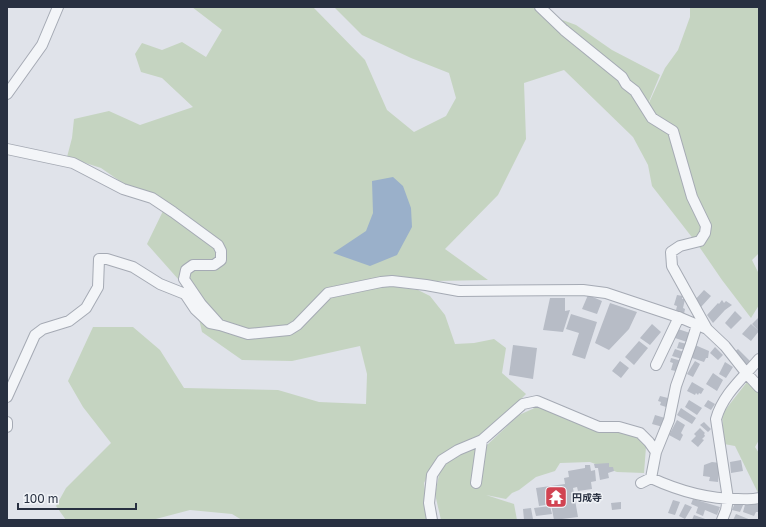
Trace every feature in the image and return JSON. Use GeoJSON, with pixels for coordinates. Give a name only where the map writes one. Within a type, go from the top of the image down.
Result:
{"type":"FeatureCollection","features":[{"type":"Feature","properties":{"kind":"street"},"geometry":{"type":"LineString","coordinates":[[7,94],[42,44],[58,7]]}},
{"type":"Feature","properties":{"kind":"street"},"geometry":{"type":"LineString","coordinates":[[540,7],[564,30],[622,77],[626,84],[635,91],[652,118],[672,131],[692,197],[706,226],[705,233],[700,241],[680,246],[671,252],[672,266],[707,329]]}},
{"type":"Feature","properties":{"kind":"street"},"geometry":{"type":"LineString","coordinates":[[7,149],[73,162],[123,189],[152,198],[218,245],[221,252],[221,260],[214,265],[193,264],[186,270],[184,278],[201,304],[220,325]]}},
{"type":"Feature","properties":{"kind":"street"},"geometry":{"type":"LineString","coordinates":[[7,397],[35,335],[44,329],[69,321],[86,308],[98,287],[99,259],[107,259],[133,266],[160,284],[185,294],[195,309],[210,323],[248,334],[289,330],[297,325],[328,293],[381,282],[392,281],[459,291],[583,290],[606,293],[679,317],[707,329],[725,346],[759,387]]}},
{"type":"Feature","properties":{"kind":"street"},"geometry":{"type":"LineString","coordinates":[[656,365],[679,317]]}},
{"type":"Feature","properties":{"kind":"street"},"geometry":{"type":"LineString","coordinates":[[651,478],[656,452],[669,420],[676,386],[697,325]]}},
{"type":"Feature","properties":{"kind":"street"},"geometry":{"type":"LineString","coordinates":[[722,520],[728,499],[716,419],[719,408],[728,393],[747,374],[759,359]]}},
{"type":"Feature","properties":{"kind":"street"},"geometry":{"type":"LineString","coordinates":[[432,520],[429,503],[432,475],[442,460],[458,450],[482,440],[523,404],[537,401],[599,427],[619,427],[640,433],[656,452]]}},
{"type":"Feature","properties":{"kind":"street"},"geometry":{"type":"LineString","coordinates":[[7,422],[7,427]]}},
{"type":"Feature","properties":{"kind":"street"},"geometry":{"type":"LineString","coordinates":[[476,483],[482,440]]}},
{"type":"Feature","properties":{"kind":"street"},"geometry":{"type":"LineString","coordinates":[[651,478],[668,486],[700,496],[728,499],[759,498]]}},
{"type":"Feature","properties":{"kind":"street"},"geometry":{"type":"LineString","coordinates":[[641,483],[651,478]]}},
{"type":"Feature","properties":{"kind":"green space"},"geometry":{"type":"Polygon","coordinates":[[[192,7],[313,7],[365,60],[387,110],[414,132],[446,116],[456,98],[449,73],[411,58],[362,35],[334,7],[532,7],[538,11],[576,25],[612,50],[660,75],[642,118],[665,68],[678,50],[690,17],[690,7],[759,7],[759,253],[752,260],[759,274],[759,305],[751,318],[698,245],[652,186],[648,165],[633,137],[564,70],[524,83],[526,139],[498,195],[445,249],[488,280],[437,281],[384,278],[383,285],[418,290],[430,296],[445,315],[455,344],[474,343],[494,339],[506,348],[502,373],[526,394],[492,429],[437,458],[424,483],[429,520],[242,520],[232,514],[190,510],[152,520],[66,520],[56,506],[66,488],[111,443],[83,407],[68,381],[93,327],[133,327],[160,350],[184,388],[278,390],[319,402],[366,404],[367,374],[360,346],[292,361],[242,360],[202,332],[194,297],[147,244],[163,211],[101,168],[67,157],[72,138],[74,119],[109,111],[140,125],[193,107],[162,78],[141,72],[135,54],[142,43],[162,50],[182,42],[206,57],[222,30],[192,7]]]}},
{"type":"Feature","properties":{"kind":"green space"},"geometry":{"type":"Polygon","coordinates":[[[747,382],[759,394],[759,440],[755,447],[759,453],[759,495],[735,446],[724,444],[722,414],[747,382]]]}},
{"type":"Feature","properties":{"kind":"green space"},"geometry":{"type":"Polygon","coordinates":[[[539,406],[597,429],[607,432],[623,431],[640,437],[646,447],[644,473],[617,472],[590,462],[560,463],[555,471],[536,477],[519,490],[512,493],[506,499],[486,495],[514,504],[517,520],[441,520],[435,494],[441,465],[477,445],[487,445],[519,415],[539,406]]]}},
{"type":"Feature","properties":{"kind":"water"},"geometry":{"type":"Polygon","coordinates":[[[393,177],[403,186],[411,208],[412,227],[397,255],[370,266],[333,253],[366,231],[373,213],[372,181],[393,177]]]}},
{"type":"Feature","properties":{"kind":"building"},"geometry":{"type":"Polygon","coordinates":[[[704,290],[711,296],[701,307],[694,301],[704,290]]]}},
{"type":"Feature","properties":{"kind":"building"},"geometry":{"type":"Polygon","coordinates":[[[588,295],[602,301],[597,314],[582,309],[588,295]]]}},
{"type":"Feature","properties":{"kind":"building"},"geometry":{"type":"Polygon","coordinates":[[[677,295],[683,296],[682,299],[685,299],[683,308],[685,309],[684,314],[677,312],[677,306],[674,305],[677,295]]]}},
{"type":"Feature","properties":{"kind":"building"},"geometry":{"type":"Polygon","coordinates":[[[550,298],[565,298],[565,311],[570,310],[563,332],[543,330],[550,298]]]}},
{"type":"Feature","properties":{"kind":"building"},"geometry":{"type":"Polygon","coordinates":[[[722,300],[724,303],[726,301],[732,305],[713,323],[707,315],[722,300]]]}},
{"type":"Feature","properties":{"kind":"building"},"geometry":{"type":"Polygon","coordinates":[[[610,303],[637,312],[629,329],[609,350],[595,343],[610,303]]]}},
{"type":"Feature","properties":{"kind":"building"},"geometry":{"type":"Polygon","coordinates":[[[735,311],[742,318],[731,329],[725,323],[735,311]]]}},
{"type":"Feature","properties":{"kind":"building"},"geometry":{"type":"Polygon","coordinates":[[[571,314],[597,322],[585,359],[572,355],[579,333],[566,329],[571,314]]]}},
{"type":"Feature","properties":{"kind":"building"},"geometry":{"type":"Polygon","coordinates":[[[759,317],[759,329],[758,330],[752,324],[759,317]]]}},
{"type":"Feature","properties":{"kind":"building"},"geometry":{"type":"Polygon","coordinates":[[[652,324],[661,332],[650,345],[640,338],[652,324]]]}},
{"type":"Feature","properties":{"kind":"building"},"geometry":{"type":"Polygon","coordinates":[[[751,324],[759,331],[751,341],[742,334],[751,324]]]}},
{"type":"Feature","properties":{"kind":"building"},"geometry":{"type":"Polygon","coordinates":[[[678,329],[690,333],[687,342],[675,338],[678,329]]]}},
{"type":"Feature","properties":{"kind":"building"},"geometry":{"type":"Polygon","coordinates":[[[639,341],[648,348],[634,365],[625,357],[639,341]]]}},
{"type":"Feature","properties":{"kind":"building"},"geometry":{"type":"Polygon","coordinates":[[[679,342],[687,344],[686,350],[677,348],[679,342]]]}},
{"type":"Feature","properties":{"kind":"building"},"geometry":{"type":"Polygon","coordinates":[[[513,345],[537,348],[533,379],[509,375],[513,345]]]}},
{"type":"Feature","properties":{"kind":"building"},"geometry":{"type":"Polygon","coordinates":[[[695,345],[709,351],[708,358],[706,358],[704,362],[692,358],[695,345]]]}},
{"type":"Feature","properties":{"kind":"building"},"geometry":{"type":"Polygon","coordinates":[[[715,347],[723,355],[718,360],[710,353],[715,347]]]}},
{"type":"Feature","properties":{"kind":"building"},"geometry":{"type":"Polygon","coordinates":[[[675,349],[684,352],[682,359],[672,356],[675,349]]]}},
{"type":"Feature","properties":{"kind":"building"},"geometry":{"type":"Polygon","coordinates":[[[738,349],[750,361],[746,365],[734,352],[738,349]]]}},
{"type":"Feature","properties":{"kind":"building"},"geometry":{"type":"Polygon","coordinates":[[[671,358],[682,361],[680,372],[671,370],[673,363],[670,362],[671,358]]]}},
{"type":"Feature","properties":{"kind":"building"},"geometry":{"type":"Polygon","coordinates":[[[620,361],[629,368],[621,378],[612,371],[620,361]]]}},
{"type":"Feature","properties":{"kind":"building"},"geometry":{"type":"Polygon","coordinates":[[[695,361],[700,364],[693,377],[687,374],[695,361]]]}},
{"type":"Feature","properties":{"kind":"building"},"geometry":{"type":"Polygon","coordinates":[[[725,362],[733,367],[726,378],[719,374],[725,362]]]}},
{"type":"Feature","properties":{"kind":"building"},"geometry":{"type":"Polygon","coordinates":[[[713,373],[723,380],[717,391],[706,384],[713,373]]]}},
{"type":"Feature","properties":{"kind":"building"},"geometry":{"type":"Polygon","coordinates":[[[692,382],[704,389],[701,394],[699,393],[698,395],[696,393],[695,395],[687,391],[692,382]]]}},
{"type":"Feature","properties":{"kind":"building"},"geometry":{"type":"Polygon","coordinates":[[[660,396],[672,399],[669,408],[660,405],[661,402],[658,401],[660,396]]]}},
{"type":"Feature","properties":{"kind":"building"},"geometry":{"type":"Polygon","coordinates":[[[689,400],[702,408],[697,415],[685,407],[689,400]]]}},
{"type":"Feature","properties":{"kind":"building"},"geometry":{"type":"Polygon","coordinates":[[[708,400],[715,404],[711,410],[704,406],[708,400]]]}},
{"type":"Feature","properties":{"kind":"building"},"geometry":{"type":"Polygon","coordinates":[[[681,408],[696,418],[692,424],[677,415],[681,408]]]}},
{"type":"Feature","properties":{"kind":"building"},"geometry":{"type":"Polygon","coordinates":[[[655,415],[665,418],[663,427],[652,424],[655,415]]]}},
{"type":"Feature","properties":{"kind":"building"},"geometry":{"type":"Polygon","coordinates":[[[677,420],[685,425],[681,433],[683,435],[680,441],[669,435],[677,420]]]}},
{"type":"Feature","properties":{"kind":"building"},"geometry":{"type":"Polygon","coordinates":[[[704,422],[711,429],[708,432],[700,425],[704,422]]]}},
{"type":"Feature","properties":{"kind":"building"},"geometry":{"type":"Polygon","coordinates":[[[700,428],[705,433],[705,436],[702,439],[704,440],[698,447],[691,441],[696,436],[694,434],[700,428]]]}},
{"type":"Feature","properties":{"kind":"building"},"geometry":{"type":"Polygon","coordinates":[[[741,460],[743,471],[731,473],[730,462],[741,460]]]}},
{"type":"Feature","properties":{"kind":"building"},"geometry":{"type":"Polygon","coordinates":[[[712,462],[720,463],[718,482],[709,481],[710,477],[703,476],[704,465],[712,462]]]}},
{"type":"Feature","properties":{"kind":"building"},"geometry":{"type":"Polygon","coordinates":[[[609,463],[609,467],[613,467],[614,471],[608,473],[609,478],[600,480],[598,468],[595,468],[594,464],[609,463]]]}},
{"type":"Feature","properties":{"kind":"building","name":"円成寺"},"geometry":{"type":"Polygon","coordinates":[[[585,465],[590,465],[591,471],[595,470],[596,481],[591,482],[592,489],[578,491],[577,487],[573,488],[578,517],[554,520],[551,504],[539,506],[536,488],[565,484],[564,478],[569,477],[568,471],[585,468],[585,465]]]}},
{"type":"Feature","properties":{"kind":"building"},"geometry":{"type":"Polygon","coordinates":[[[693,499],[720,507],[717,515],[705,510],[703,516],[696,513],[698,507],[691,504],[693,499]]]}},
{"type":"Feature","properties":{"kind":"building"},"geometry":{"type":"Polygon","coordinates":[[[673,500],[680,502],[675,515],[668,513],[673,500]]]}},
{"type":"Feature","properties":{"kind":"building"},"geometry":{"type":"Polygon","coordinates":[[[746,501],[759,505],[758,512],[756,512],[754,516],[743,512],[746,501]]]}},
{"type":"Feature","properties":{"kind":"building"},"geometry":{"type":"Polygon","coordinates":[[[621,502],[621,509],[612,510],[611,503],[621,502]]]}},
{"type":"Feature","properties":{"kind":"building"},"geometry":{"type":"Polygon","coordinates":[[[740,502],[744,503],[740,512],[732,510],[735,503],[739,504],[740,502]]]}},
{"type":"Feature","properties":{"kind":"building"},"geometry":{"type":"Polygon","coordinates":[[[685,504],[692,507],[685,519],[679,516],[685,504]]]}},
{"type":"Feature","properties":{"kind":"building"},"geometry":{"type":"Polygon","coordinates":[[[550,506],[552,514],[536,516],[534,508],[550,506]]]}},
{"type":"Feature","properties":{"kind":"building"},"geometry":{"type":"Polygon","coordinates":[[[531,508],[533,519],[524,520],[523,509],[531,508]]]}},
{"type":"Feature","properties":{"kind":"building"},"geometry":{"type":"Polygon","coordinates":[[[736,514],[751,520],[733,520],[736,514]]]}},
{"type":"Feature","properties":{"kind":"building"},"geometry":{"type":"Polygon","coordinates":[[[694,515],[708,520],[692,520],[694,515]]]}},
{"type":"Feature","properties":{"kind":"place","name":"円成寺"},"geometry":{"type":"Point","coordinates":[556,497]}}]}
